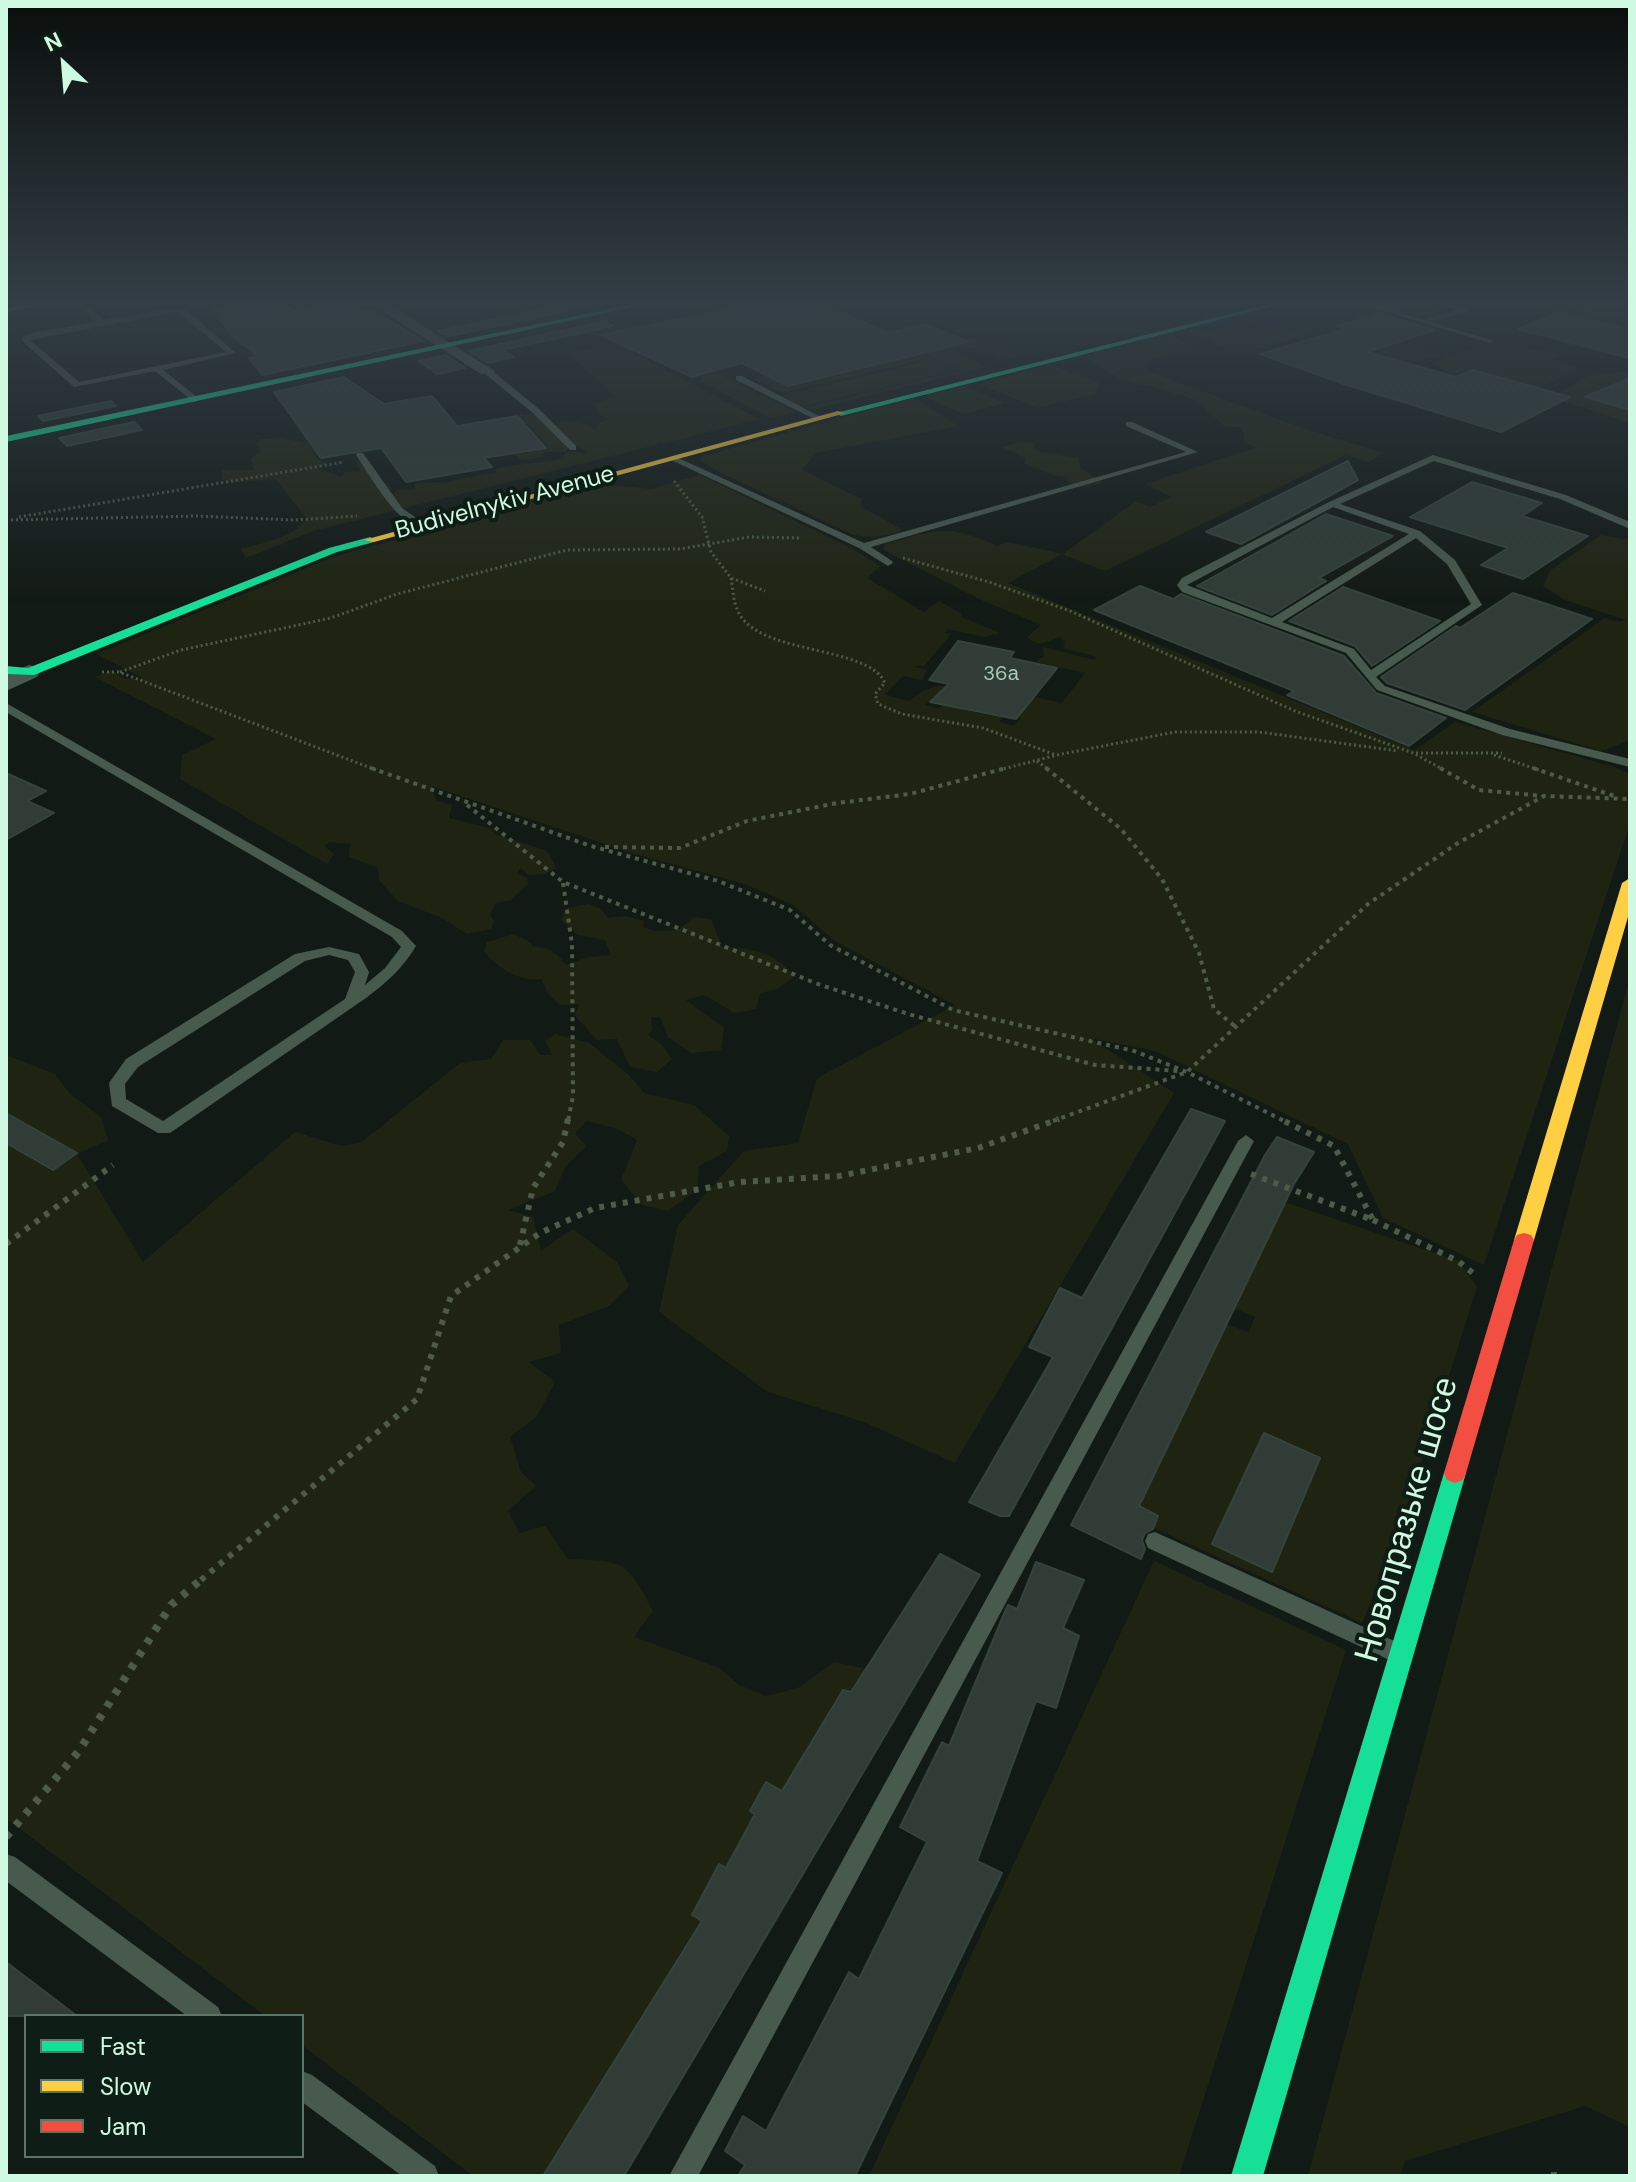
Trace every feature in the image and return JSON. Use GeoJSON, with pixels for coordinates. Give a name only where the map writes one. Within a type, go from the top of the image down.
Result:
{"type":"FeatureCollection","features":[{"type":"Feature","properties":{"kind":"street"},"geometry":{"type":"LineString","coordinates":[[6,439],[185,401]]}},
{"type":"Feature","properties":{"kind":"street","name":"Budivelnykiv Avenue"},"geometry":{"type":"LineString","coordinates":[[6,684],[18,671],[333,550],[888,401]]}},
{"type":"Feature","properties":{"kind":"street","name":"Новопразьке шосе"},"geometry":{"type":"LineString","coordinates":[[1247,2176],[1630,883]]}},
{"type":"Feature","properties":{"kind":"lane"},"geometry":{"type":"LineString","coordinates":[[525,401],[573,448]]}},
{"type":"Feature","properties":{"kind":"lane"},"geometry":{"type":"LineString","coordinates":[[785,401],[819,418]]}},
{"type":"Feature","properties":{"kind":"lane"},"geometry":{"type":"LineString","coordinates":[[863,546],[1194,452],[1129,424]]}},
{"type":"Feature","properties":{"kind":"lane"},"geometry":{"type":"LineString","coordinates":[[362,457],[398,508],[422,526]]}},
{"type":"Feature","properties":{"kind":"lane"},"geometry":{"type":"LineString","coordinates":[[1630,526],[1563,497],[1433,458],[1332,504],[1186,580],[1182,585],[1186,590],[1350,651],[1360,659],[1369,676],[1381,688],[1506,732],[1630,763]]}},
{"type":"Feature","properties":{"kind":"lane"},"geometry":{"type":"LineString","coordinates":[[665,460],[863,546],[888,563]]}},
{"type":"Feature","properties":{"kind":"lane"},"geometry":{"type":"LineString","coordinates":[[1332,504],[1417,533],[1451,562],[1477,605],[1369,676]]}},
{"type":"Feature","properties":{"kind":"lane"},"geometry":{"type":"LineString","coordinates":[[1274,622],[1417,533]]}},
{"type":"Feature","properties":{"kind":"lane"},"geometry":{"type":"LineString","coordinates":[[6,707],[397,934],[409,946],[404,958],[352,999],[164,1129],[118,1102],[117,1083],[132,1063],[300,957],[329,951],[354,957],[362,972],[352,999]]}},
{"type":"Feature","properties":{"kind":"lane"},"geometry":{"type":"LineString","coordinates":[[683,2176],[1246,1141]]}},
{"type":"Feature","properties":{"kind":"lane"},"geometry":{"type":"LineString","coordinates":[[1155,1541],[1401,1655]]}},
{"type":"Feature","properties":{"kind":"lane"},"geometry":{"type":"LineString","coordinates":[[6,1866],[206,2014]]}},
{"type":"Feature","properties":{"kind":"lane"},"geometry":{"type":"LineString","coordinates":[[304,2086],[425,2176]]}},
{"type":"Feature","properties":{"kind":"path"},"geometry":{"type":"LineString","coordinates":[[6,519],[362,457]]}},
{"type":"Feature","properties":{"kind":"path"},"geometry":{"type":"LineString","coordinates":[[665,460],[702,517],[711,552],[731,578],[737,612],[755,629],[780,641],[855,661],[882,676],[885,683],[875,694],[878,704],[902,714],[983,728],[1057,755]]}},
{"type":"Feature","properties":{"kind":"path"},"geometry":{"type":"LineString","coordinates":[[6,519],[196,516],[295,520],[347,518],[398,508]]}},
{"type":"Feature","properties":{"kind":"path"},"geometry":{"type":"LineString","coordinates":[[89,672],[119,672],[181,650],[331,618],[397,594],[567,550],[680,549],[749,537],[803,539]]}},
{"type":"Feature","properties":{"kind":"path"},"geometry":{"type":"LineString","coordinates":[[863,546],[989,582],[1070,611],[1295,711],[1413,753],[1479,790],[1630,799]]}},
{"type":"Feature","properties":{"kind":"path"},"geometry":{"type":"LineString","coordinates":[[731,578],[765,591]]}},
{"type":"Feature","properties":{"kind":"path"},"geometry":{"type":"LineString","coordinates":[[119,672],[465,803],[591,846],[718,881],[790,910],[830,945],[953,1010],[1134,1051],[1187,1072],[1334,1146],[1373,1220]]}},
{"type":"Feature","properties":{"kind":"path"},"geometry":{"type":"LineString","coordinates":[[591,846],[680,848],[747,821],[837,803],[910,794],[1057,755],[1175,732],[1259,732],[1413,753],[1514,753]]}},
{"type":"Feature","properties":{"kind":"path"},"geometry":{"type":"LineString","coordinates":[[1487,753],[1622,799]]}},
{"type":"Feature","properties":{"kind":"path"},"geometry":{"type":"LineString","coordinates":[[1036,760],[1121,829],[1162,879],[1199,953],[1214,1009],[1236,1027]]}},
{"type":"Feature","properties":{"kind":"path"},"geometry":{"type":"LineString","coordinates":[[6,1837],[79,1751],[171,1605],[417,1399],[451,1296],[519,1247],[540,1233],[595,1208],[740,1182],[839,1176],[978,1148],[1187,1072],[1368,904],[1458,843],[1544,796]]}},
{"type":"Feature","properties":{"kind":"path"},"geometry":{"type":"LineString","coordinates":[[465,803],[563,882],[749,958],[908,1014],[1095,1065],[1187,1072]]}},
{"type":"Feature","properties":{"kind":"path"},"geometry":{"type":"LineString","coordinates":[[519,1247],[533,1188],[563,1142],[573,1096],[572,944],[563,882]]}},
{"type":"Feature","properties":{"kind":"path"},"geometry":{"type":"LineString","coordinates":[[6,1244],[113,1165]]}},
{"type":"Feature","properties":{"kind":"path"},"geometry":{"type":"LineString","coordinates":[[1232,1167],[1373,1220],[1458,1261],[1506,1300]]}},
{"type":"Feature","properties":{"kind":"path"},"geometry":{"type":"LineString","coordinates":[[1551,2176],[1561,2176]]}},
{"type":"Feature","properties":{"kind":"green space"},"geometry":{"type":"Polygon","coordinates":[[[724,401],[759,419],[662,444],[658,441],[656,445],[313,531],[246,558],[241,549],[287,535],[306,518],[276,479],[222,480],[222,470],[254,470],[251,459],[261,450],[255,445],[260,439],[279,438],[308,443],[317,458],[326,463],[319,469],[342,477],[345,472],[361,471],[356,464],[360,460],[370,461],[381,480],[392,488],[390,492],[394,493],[415,489],[414,484],[450,482],[497,473],[495,469],[503,467],[563,459],[565,453],[576,451],[585,454],[588,452],[571,442],[566,452],[544,452],[543,457],[522,460],[515,455],[549,447],[516,414],[546,415],[550,421],[546,426],[557,425],[564,420],[589,425],[598,432],[595,426],[607,419],[598,413],[595,403],[724,401]]]}},
{"type":"Feature","properties":{"kind":"green space"},"geometry":{"type":"Polygon","coordinates":[[[738,401],[773,401],[796,412],[770,418],[738,401]]]}},
{"type":"Feature","properties":{"kind":"green space"},"geometry":{"type":"Polygon","coordinates":[[[790,401],[827,401],[801,407],[790,401]]]}},
{"type":"Feature","properties":{"kind":"green space"},"geometry":{"type":"Polygon","coordinates":[[[832,401],[848,401],[810,410],[806,407],[832,401]]]}},
{"type":"Feature","properties":{"kind":"green space"},"geometry":{"type":"Polygon","coordinates":[[[903,401],[920,401],[958,426],[816,453],[802,470],[862,499],[860,506],[903,530],[883,536],[851,534],[715,470],[700,460],[703,456],[903,401]]]}},
{"type":"Feature","properties":{"kind":"green space"},"geometry":{"type":"Polygon","coordinates":[[[934,401],[1005,403],[963,414],[934,401]]]}},
{"type":"Feature","properties":{"kind":"green space"},"geometry":{"type":"Polygon","coordinates":[[[1020,401],[1067,401],[1037,408],[1020,401]]]}},
{"type":"Feature","properties":{"kind":"green space"},"geometry":{"type":"Polygon","coordinates":[[[1196,401],[1228,401],[1384,453],[1368,462],[1346,455],[1105,571],[1062,554],[1008,583],[1414,750],[1455,722],[1614,767],[1630,774],[1630,823],[1484,1265],[1383,1218],[1348,1144],[1155,1051],[1090,1038],[1174,1093],[955,1463],[864,1422],[768,1392],[659,1312],[678,1225],[744,1151],[798,1143],[817,1078],[955,1005],[835,941],[793,905],[745,884],[635,854],[431,786],[436,800],[452,805],[449,818],[489,828],[497,835],[547,851],[557,868],[545,874],[528,875],[521,868],[517,873],[527,878],[528,884],[511,900],[496,903],[490,915],[494,921],[491,929],[467,934],[442,918],[398,901],[379,880],[378,868],[349,857],[350,844],[329,842],[324,846],[334,854],[327,864],[180,779],[182,755],[216,739],[95,677],[111,670],[125,679],[143,678],[96,654],[336,556],[599,484],[651,489],[700,475],[853,549],[880,566],[867,578],[924,612],[939,601],[962,614],[961,617],[1000,633],[985,637],[948,629],[945,633],[951,634],[924,666],[912,666],[927,670],[922,680],[903,676],[885,695],[909,701],[932,688],[958,687],[939,698],[934,697],[925,705],[939,708],[947,701],[965,701],[960,709],[991,716],[996,708],[1006,714],[999,722],[1014,726],[1021,717],[1012,715],[994,689],[1062,703],[1085,673],[1036,662],[1044,656],[1043,647],[1094,660],[1097,657],[1063,648],[1065,642],[1061,637],[1044,643],[1031,641],[1027,637],[1041,625],[979,599],[884,550],[885,544],[941,531],[966,534],[997,546],[1007,542],[1063,554],[1136,501],[1150,507],[1171,497],[1145,484],[1257,447],[1244,443],[1244,433],[1240,428],[1225,426],[1196,401]]]}},
{"type":"Feature","properties":{"kind":"green space"},"geometry":{"type":"Polygon","coordinates":[[[1563,401],[1630,401],[1630,423],[1563,401]]]}},
{"type":"Feature","properties":{"kind":"green space"},"geometry":{"type":"Polygon","coordinates":[[[1021,442],[1035,443],[1034,448],[1040,452],[1078,458],[1081,468],[1103,483],[1083,487],[1067,482],[1068,477],[1052,475],[1024,463],[1026,459],[1013,451],[1003,450],[1003,447],[1021,442]]]}},
{"type":"Feature","properties":{"kind":"green space"},"geometry":{"type":"Polygon","coordinates":[[[1601,535],[1630,540],[1630,740],[1602,751],[1472,712],[1605,618],[1618,622],[1626,620],[1565,600],[1543,586],[1551,570],[1601,535]]]}},
{"type":"Feature","properties":{"kind":"green space"},"geometry":{"type":"Polygon","coordinates":[[[589,904],[602,910],[608,918],[626,916],[644,921],[643,927],[654,931],[678,930],[694,917],[711,919],[722,946],[762,953],[779,962],[794,976],[778,989],[760,993],[756,1009],[734,1013],[705,995],[686,1000],[724,1028],[721,1050],[691,1053],[668,1037],[660,1017],[651,1017],[652,1030],[648,1035],[661,1044],[672,1059],[657,1072],[630,1067],[617,1039],[597,1040],[574,1015],[580,1004],[560,1005],[549,995],[541,979],[510,973],[484,952],[487,942],[514,934],[533,947],[552,951],[566,965],[589,957],[611,955],[605,940],[578,935],[561,920],[566,908],[589,904]]]}},
{"type":"Feature","properties":{"kind":"green space"},"geometry":{"type":"Polygon","coordinates":[[[1630,977],[1630,2127],[1585,2106],[1405,2161],[1400,2176],[1308,2176],[1630,977]]]}},
{"type":"Feature","properties":{"kind":"green space"},"geometry":{"type":"Polygon","coordinates":[[[555,1034],[589,1043],[629,1075],[644,1093],[694,1105],[729,1136],[727,1151],[699,1166],[697,1190],[667,1211],[642,1205],[621,1180],[637,1140],[618,1129],[586,1121],[575,1134],[586,1146],[565,1167],[555,1191],[508,1210],[533,1217],[541,1251],[573,1229],[617,1262],[629,1286],[609,1306],[559,1325],[561,1353],[529,1362],[555,1382],[537,1416],[510,1437],[521,1472],[536,1486],[508,1511],[519,1533],[545,1526],[568,1559],[601,1561],[622,1567],[637,1582],[653,1611],[634,1637],[720,1668],[739,1685],[765,1696],[798,1688],[834,1662],[866,1669],[543,2176],[473,2176],[304,2047],[304,2014],[262,2014],[6,1818],[6,1055],[55,1074],[69,1093],[101,1117],[108,1140],[77,1154],[143,1262],[295,1132],[342,1146],[362,1142],[460,1063],[491,1059],[503,1040],[530,1040],[540,1055],[552,1055],[545,1041],[555,1034]]]}},
{"type":"Feature","properties":{"kind":"green space"},"geometry":{"type":"Polygon","coordinates":[[[1285,1202],[1458,1261],[1477,1287],[1397,1540],[1362,1623],[1154,1528],[1158,1516],[1139,1507],[1225,1324],[1249,1332],[1255,1317],[1233,1308],[1285,1202]]]}},
{"type":"Feature","properties":{"kind":"green space"},"geometry":{"type":"Polygon","coordinates":[[[1154,1561],[1346,1650],[1179,2176],[869,2176],[1154,1561]]]}},
{"type":"Feature","properties":{"kind":"building"},"geometry":{"type":"Polygon","coordinates":[[[111,401],[116,406],[43,421],[38,416],[111,401]]]}},
{"type":"Feature","properties":{"kind":"building"},"geometry":{"type":"Polygon","coordinates":[[[280,401],[379,401],[384,404],[436,401],[457,426],[517,416],[546,448],[484,458],[492,467],[406,482],[381,448],[321,458],[280,401]]]}},
{"type":"Feature","properties":{"kind":"building"},"geometry":{"type":"Polygon","coordinates":[[[1399,401],[1562,401],[1501,432],[1399,401]]]}},
{"type":"Feature","properties":{"kind":"building"},"geometry":{"type":"Polygon","coordinates":[[[1598,401],[1630,401],[1630,410],[1598,401]]]}},
{"type":"Feature","properties":{"kind":"building"},"geometry":{"type":"Polygon","coordinates":[[[134,422],[142,430],[67,446],[59,438],[134,422]]]}},
{"type":"Feature","properties":{"kind":"building"},"geometry":{"type":"Polygon","coordinates":[[[1348,461],[1358,480],[1241,544],[1206,532],[1348,461]]]}},
{"type":"Feature","properties":{"kind":"building"},"geometry":{"type":"Polygon","coordinates":[[[1472,482],[1542,503],[1522,516],[1588,536],[1523,579],[1481,565],[1508,548],[1410,517],[1472,482]]]}},
{"type":"Feature","properties":{"kind":"building"},"geometry":{"type":"Polygon","coordinates":[[[1326,514],[1393,536],[1319,578],[1326,581],[1272,615],[1197,586],[1326,514]]]}},
{"type":"Feature","properties":{"kind":"building"},"geometry":{"type":"Polygon","coordinates":[[[1140,586],[1173,599],[1181,594],[1344,656],[1376,693],[1446,718],[1409,746],[1287,695],[1294,691],[1094,610],[1140,586]]]}},
{"type":"Feature","properties":{"kind":"building"},"geometry":{"type":"Polygon","coordinates":[[[1343,587],[1440,621],[1372,666],[1355,646],[1289,621],[1343,587]]]}},
{"type":"Feature","properties":{"kind":"building"},"geometry":{"type":"Polygon","coordinates":[[[1513,593],[1592,619],[1465,710],[1387,683],[1381,677],[1456,626],[1460,628],[1513,593]]]}},
{"type":"Feature","properties":{"kind":"building"},"geometry":{"type":"Polygon","coordinates":[[[958,641],[1014,652],[1010,658],[1057,668],[1016,719],[930,702],[949,684],[929,680],[958,641]]]}},
{"type":"Feature","properties":{"kind":"building"},"geometry":{"type":"Polygon","coordinates":[[[6,773],[46,791],[27,801],[54,813],[6,840],[6,773]]]}},
{"type":"Feature","properties":{"kind":"building"},"geometry":{"type":"Polygon","coordinates":[[[1191,1109],[1225,1121],[1009,1516],[1000,1516],[969,1502],[1053,1357],[1029,1347],[1060,1288],[1082,1298],[1191,1109]]]}},
{"type":"Feature","properties":{"kind":"building"},"geometry":{"type":"Polygon","coordinates":[[[6,1113],[77,1153],[53,1170],[6,1143],[6,1113]]]}},
{"type":"Feature","properties":{"kind":"building"},"geometry":{"type":"Polygon","coordinates":[[[1277,1137],[1314,1152],[1294,1184],[1139,1506],[1158,1516],[1153,1529],[1145,1533],[1142,1540],[1145,1549],[1141,1559],[1071,1525],[1277,1137]]]}},
{"type":"Feature","properties":{"kind":"building"},"geometry":{"type":"Polygon","coordinates":[[[1264,1433],[1320,1458],[1272,1572],[1212,1544],[1264,1433]]]}},
{"type":"Feature","properties":{"kind":"building"},"geometry":{"type":"Polygon","coordinates":[[[940,1554],[980,1575],[624,2176],[543,2176],[702,1921],[692,1915],[719,1864],[726,1868],[755,1814],[750,1811],[766,1782],[782,1791],[843,1690],[851,1692],[940,1554]]]}},
{"type":"Feature","properties":{"kind":"building"},"geometry":{"type":"Polygon","coordinates":[[[1036,1562],[1084,1580],[1063,1628],[1079,1636],[1056,1708],[1036,1701],[977,1861],[1002,1873],[855,2176],[738,2176],[745,2165],[725,2151],[743,2116],[766,2131],[849,1972],[859,1979],[927,1842],[900,1827],[942,1742],[949,1746],[1006,1609],[1008,1605],[1017,1609],[1036,1562]]]}},
{"type":"Feature","properties":{"kind":"building"},"geometry":{"type":"Polygon","coordinates":[[[6,1962],[74,2014],[24,2014],[6,2016],[6,1962]]]}},
{"type":"Feature","properties":{"kind":"traffic: fast"},"geometry":{"type":"LineString","coordinates":[[6,439],[186,401]]}},
{"type":"Feature","properties":{"kind":"traffic: fast"},"geometry":{"type":"LineString","coordinates":[[841,413],[890,401]]}},
{"type":"Feature","properties":{"kind":"traffic: fast"},"geometry":{"type":"LineString","coordinates":[[6,670],[29,672],[333,550],[370,540]]}},
{"type":"Feature","properties":{"kind":"traffic: fast"},"geometry":{"type":"LineString","coordinates":[[1247,2176],[1455,1473]]}},
{"type":"Feature","properties":{"kind":"traffic: slow"},"geometry":{"type":"LineString","coordinates":[[370,540],[841,413]]}},
{"type":"Feature","properties":{"kind":"traffic: slow"},"geometry":{"type":"LineString","coordinates":[[1524,1240],[1630,883]]}},
{"type":"Feature","properties":{"kind":"traffic: jam"},"geometry":{"type":"LineString","coordinates":[[1455,1473],[1524,1240]]}}]}
